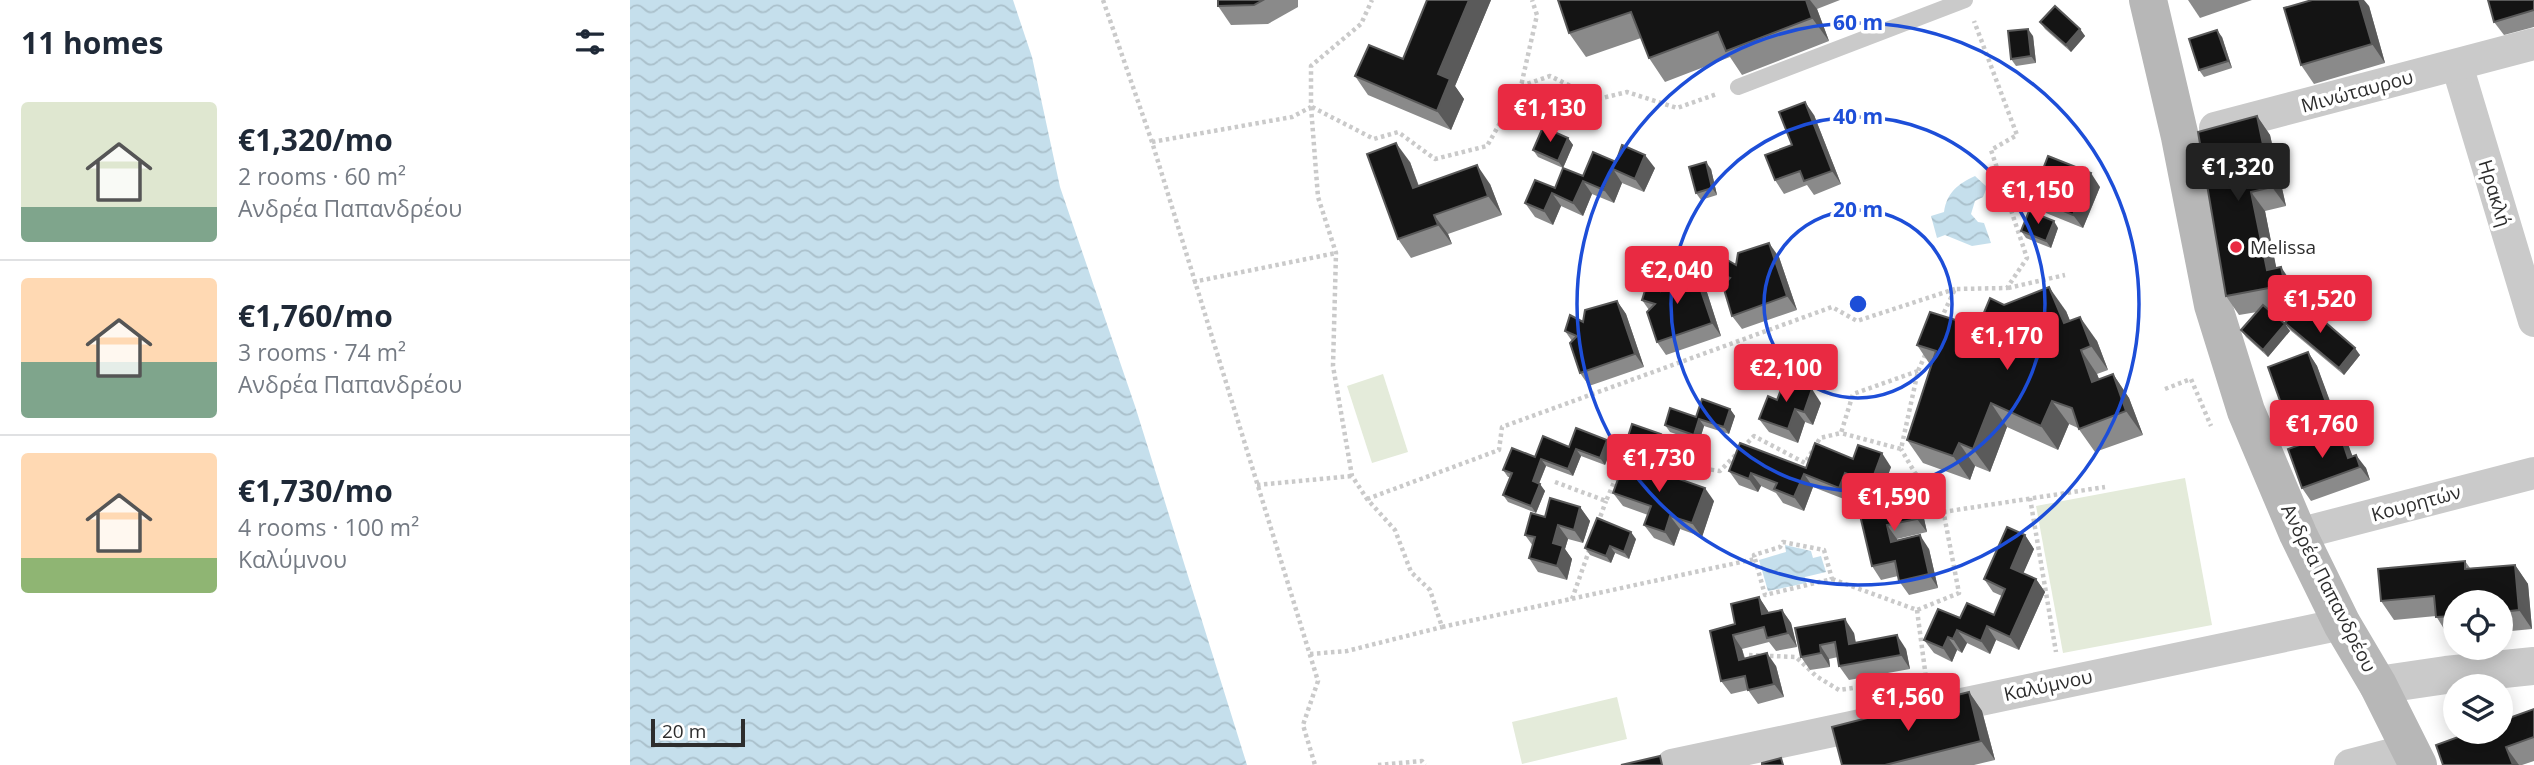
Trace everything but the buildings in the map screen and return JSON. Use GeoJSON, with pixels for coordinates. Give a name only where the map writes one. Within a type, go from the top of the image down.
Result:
{"type":"FeatureCollection","features":[{"type":"Feature","properties":{"kind":"main road","name":"Ανδρέα Παπανδρέου"},"geometry":{"type":"LineString","coordinates":[[2148,0],[2180,137],[2213,306],[2246,411],[2298,534],[2342,624],[2378,685],[2415,757]]}},
{"type":"Feature","properties":{"kind":"street","name":"Μινώταυρου"},"geometry":{"type":"LineString","coordinates":[[2180,137],[2534,44]]}},
{"type":"Feature","properties":{"kind":"street","name":"Ηρακλή"},"geometry":{"type":"LineString","coordinates":[[2456,65],[2534,321]]}},
{"type":"Feature","properties":{"kind":"street","name":"Κουρητών"},"geometry":{"type":"LineString","coordinates":[[2298,534],[2534,473]]}},
{"type":"Feature","properties":{"kind":"street","name":"Καλύμνου"},"geometry":{"type":"LineString","coordinates":[[1672,765],[2342,624]]}},
{"type":"Feature","properties":{"kind":"street"},"geometry":{"type":"LineString","coordinates":[[2378,685],[2534,666]]}},
{"type":"Feature","properties":{"kind":"street"},"geometry":{"type":"LineString","coordinates":[[2350,765],[2415,757]]}},
{"type":"Feature","properties":{"kind":"lane"},"geometry":{"type":"LineString","coordinates":[[1738,87],[1968,6]]}},
{"type":"Feature","properties":{"kind":"path"},"geometry":{"type":"LineString","coordinates":[[1103,0],[1152,142],[1318,681],[1303,724],[1315,765]]}},
{"type":"Feature","properties":{"kind":"path"},"geometry":{"type":"LineString","coordinates":[[1373,0],[1361,24],[1311,66],[1311,107],[1318,197],[1336,253],[1333,366],[1352,476],[1367,499],[1395,530],[1411,572],[1430,590],[1442,627]]}},
{"type":"Feature","properties":{"kind":"path"},"geometry":{"type":"LineString","coordinates":[[1311,107],[1374,139],[1398,132],[1435,159],[1487,146],[1521,86],[1537,15],[1532,0]]}},
{"type":"Feature","properties":{"kind":"path"},"geometry":{"type":"LineString","coordinates":[[1968,6],[2017,135],[1992,150],[2027,258],[2007,288]]}},
{"type":"Feature","properties":{"kind":"path"},"geometry":{"type":"LineString","coordinates":[[1521,86],[1550,76],[1598,99],[1627,92],[1677,108],[1738,87]]}},
{"type":"Feature","properties":{"kind":"path"},"geometry":{"type":"LineString","coordinates":[[1152,142],[1292,117],[1311,107]]}},
{"type":"Feature","properties":{"kind":"path"},"geometry":{"type":"LineString","coordinates":[[1194,282],[1336,253]]}},
{"type":"Feature","properties":{"kind":"path"},"geometry":{"type":"LineString","coordinates":[[1367,499],[1499,450],[1502,428],[1832,307],[1857,321],[1955,289],[2007,288],[2065,275]]}},
{"type":"Feature","properties":{"kind":"path"},"geometry":{"type":"LineString","coordinates":[[1939,324],[1955,289]]}},
{"type":"Feature","properties":{"kind":"path"},"geometry":{"type":"LineString","coordinates":[[1832,579],[1824,550],[1783,542],[1780,547],[1754,555],[1765,595],[1832,579],[1917,610],[1959,593],[1941,499],[1915,473],[1901,449],[1918,371],[1928,348]]}},
{"type":"Feature","properties":{"kind":"path"},"geometry":{"type":"LineString","coordinates":[[1841,433],[1853,394],[1918,371]]}},
{"type":"Feature","properties":{"kind":"path"},"geometry":{"type":"LineString","coordinates":[[2165,389],[2191,379],[2216,437]]}},
{"type":"Feature","properties":{"kind":"path"},"geometry":{"type":"LineString","coordinates":[[1597,525],[1625,457],[1720,471],[1754,436],[1804,463],[1820,438],[1841,433],[1901,449]]}},
{"type":"Feature","properties":{"kind":"path"},"geometry":{"type":"LineString","coordinates":[[1257,485],[1352,476]]}},
{"type":"Feature","properties":{"kind":"path"},"geometry":{"type":"LineString","coordinates":[[1555,482],[1606,501]]}},
{"type":"Feature","properties":{"kind":"path"},"geometry":{"type":"LineString","coordinates":[[1943,512],[2105,487]]}},
{"type":"Feature","properties":{"kind":"path"},"geometry":{"type":"LineString","coordinates":[[2030,498],[2058,663]]}},
{"type":"Feature","properties":{"kind":"path"},"geometry":{"type":"LineString","coordinates":[[1572,599],[1593,537]]}},
{"type":"Feature","properties":{"kind":"path"},"geometry":{"type":"LineString","coordinates":[[1310,654],[1347,651],[1442,627],[1755,559]]}},
{"type":"Feature","properties":{"kind":"path"},"geometry":{"type":"LineString","coordinates":[[1917,610],[1927,688]]}},
{"type":"Feature","properties":{"kind":"path"},"geometry":{"type":"LineString","coordinates":[[1749,655],[1797,657],[1815,676],[1839,690],[1926,677]]}},
{"type":"Feature","properties":{"kind":"path"},"geometry":{"type":"LineString","coordinates":[[1378,765],[1422,761],[1424,765]]}},
{"type":"Feature","properties":{"kind":"green space"},"geometry":{"type":"Polygon","coordinates":[[[1383,374],[1408,452],[1372,463],[1347,386],[1383,374]]]}},
{"type":"Feature","properties":{"kind":"green space"},"geometry":{"type":"Polygon","coordinates":[[[2185,478],[2212,625],[2063,653],[2036,506],[2185,478]]]}},
{"type":"Feature","properties":{"kind":"green space"},"geometry":{"type":"Polygon","coordinates":[[[1617,697],[1627,739],[1522,764],[1512,722],[1617,697]]]}},
{"type":"Feature","properties":{"kind":"water"},"geometry":{"type":"Polygon","coordinates":[[[630,0],[1013,0],[1032,57],[1060,187],[1135,406],[1247,765],[630,765],[630,0]]]}},
{"type":"Feature","properties":{"kind":"water"},"geometry":{"type":"Polygon","coordinates":[[[1975,176],[1987,187],[1983,197],[1975,201],[1971,214],[1978,222],[1984,223],[1991,243],[1972,246],[1945,235],[1937,238],[1931,216],[1944,212],[1954,190],[1975,176]]]}},
{"type":"Feature","properties":{"kind":"water"},"geometry":{"type":"Polygon","coordinates":[[[1785,545],[1811,551],[1813,558],[1821,556],[1826,572],[1805,577],[1806,583],[1768,591],[1759,560],[1786,552],[1785,545]]]}},
{"type":"Feature","properties":{"kind":"place","name":"Melissa"},"geometry":{"type":"Point","coordinates":[2236,247]}}]}
